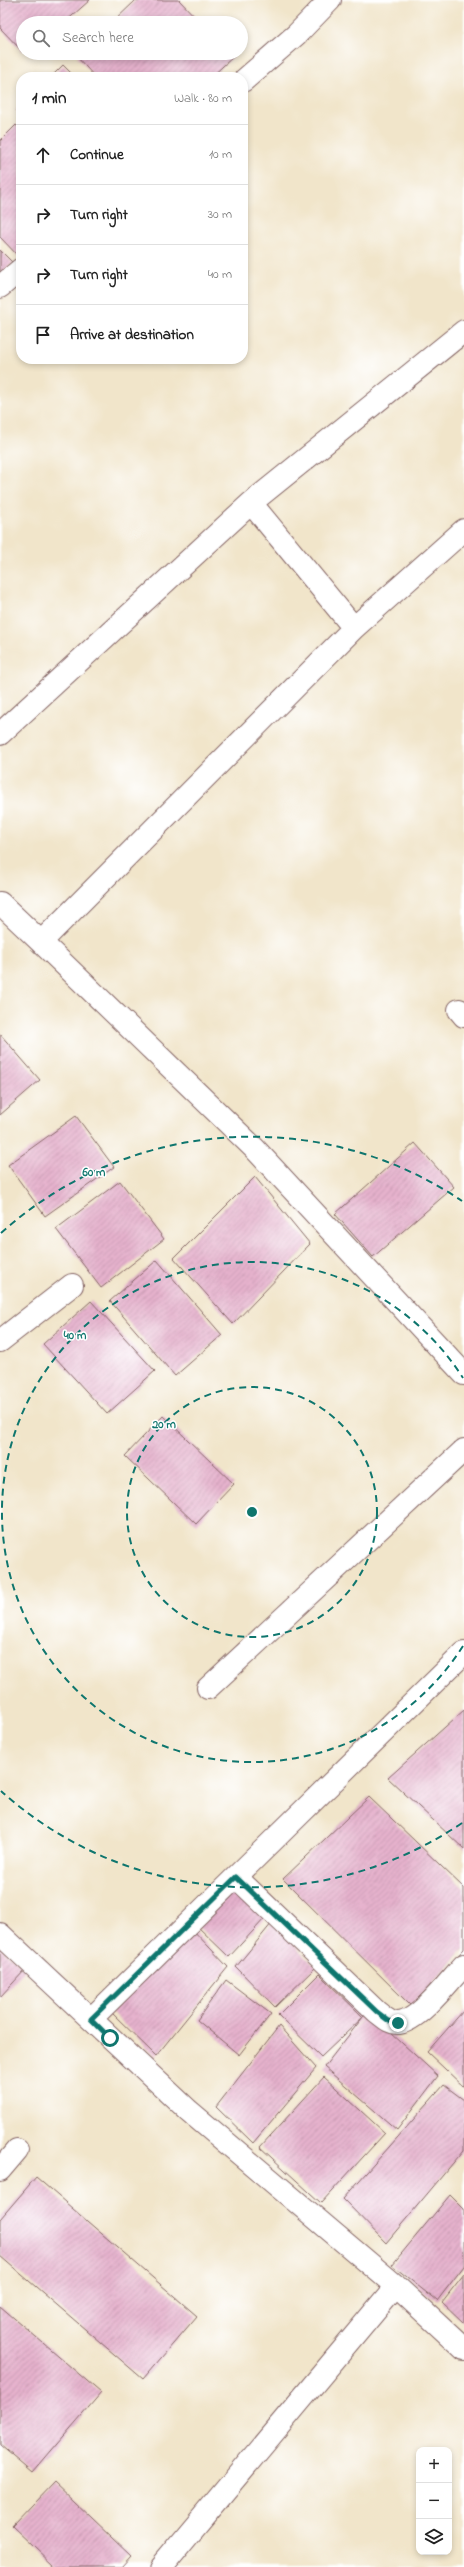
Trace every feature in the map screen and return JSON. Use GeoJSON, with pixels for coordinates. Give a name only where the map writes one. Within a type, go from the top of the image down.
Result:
{"type":"FeatureCollection","features":[{"type":"Feature","properties":{"kind":"street"},"geometry":{"type":"LineString","coordinates":[[248,76],[297,34],[330,0]]}},
{"type":"Feature","properties":{"kind":"street"},"geometry":{"type":"LineString","coordinates":[[0,287],[16,273]]}},
{"type":"Feature","properties":{"kind":"street"},"geometry":{"type":"LineString","coordinates":[[0,734],[251,503],[464,331]]}},
{"type":"Feature","properties":{"kind":"street"},"geometry":{"type":"LineString","coordinates":[[251,503],[354,628]]}},
{"type":"Feature","properties":{"kind":"street"},"geometry":{"type":"LineString","coordinates":[[41,942],[354,628],[464,530]]}},
{"type":"Feature","properties":{"kind":"street"},"geometry":{"type":"LineString","coordinates":[[0,903],[255,1150],[464,1374]]}},
{"type":"Feature","properties":{"kind":"street"},"geometry":{"type":"LineString","coordinates":[[0,1341],[72,1285]]}},
{"type":"Feature","properties":{"kind":"street"},"geometry":{"type":"LineString","coordinates":[[208,1688],[464,1450]]}},
{"type":"Feature","properties":{"kind":"street"},"geometry":{"type":"LineString","coordinates":[[91,2019],[464,1653]]}},
{"type":"Feature","properties":{"kind":"street"},"geometry":{"type":"LineString","coordinates":[[236,1877],[377,2012],[389,2021],[398,2023],[415,2016],[464,1965]]}},
{"type":"Feature","properties":{"kind":"street"},"geometry":{"type":"LineString","coordinates":[[0,1934],[189,2111],[396,2286],[464,2349]]}},
{"type":"Feature","properties":{"kind":"street"},"geometry":{"type":"LineString","coordinates":[[0,2170],[17,2150]]}},
{"type":"Feature","properties":{"kind":"street"},"geometry":{"type":"LineString","coordinates":[[161,2567],[396,2286]]}},
{"type":"Feature","properties":{"kind":"building"},"geometry":{"type":"Polygon","coordinates":[[[0,0],[90,0],[72,16],[16,16],[16,45],[0,28],[0,0]]]}},
{"type":"Feature","properties":{"kind":"building"},"geometry":{"type":"Polygon","coordinates":[[[136,0],[179,0],[194,16],[119,16],[136,0]]]}},
{"type":"Feature","properties":{"kind":"building"},"geometry":{"type":"Polygon","coordinates":[[[80,60],[230,60],[216,72],[90,72],[80,60]]]}},
{"type":"Feature","properties":{"kind":"building"},"geometry":{"type":"Polygon","coordinates":[[[63,65],[70,72],[56,72],[63,65]]]}},
{"type":"Feature","properties":{"kind":"building"},"geometry":{"type":"Polygon","coordinates":[[[16,125],[16,254],[0,237],[0,141],[16,125]]]}},
{"type":"Feature","properties":{"kind":"building"},"geometry":{"type":"Polygon","coordinates":[[[0,250],[13,263],[0,274],[0,250]]]}},
{"type":"Feature","properties":{"kind":"building"},"geometry":{"type":"Polygon","coordinates":[[[0,1034],[40,1080],[0,1115],[0,1034]]]}},
{"type":"Feature","properties":{"kind":"building"},"geometry":{"type":"Polygon","coordinates":[[[76,1116],[114,1167],[45,1216],[8,1165],[76,1116]]]}},
{"type":"Feature","properties":{"kind":"building"},"geometry":{"type":"Polygon","coordinates":[[[415,1143],[454,1187],[373,1257],[335,1214],[415,1143]]]}},
{"type":"Feature","properties":{"kind":"building"},"geometry":{"type":"Polygon","coordinates":[[[255,1177],[310,1244],[233,1324],[174,1258],[255,1177]]]}},
{"type":"Feature","properties":{"kind":"building"},"geometry":{"type":"Polygon","coordinates":[[[120,1181],[164,1239],[101,1288],[56,1229],[120,1181]]]}},
{"type":"Feature","properties":{"kind":"building"},"geometry":{"type":"Polygon","coordinates":[[[157,1260],[222,1335],[175,1376],[110,1301],[157,1260]]]}},
{"type":"Feature","properties":{"kind":"building"},"geometry":{"type":"Polygon","coordinates":[[[91,1301],[155,1371],[107,1414],[43,1344],[91,1301]]]}},
{"type":"Feature","properties":{"kind":"building"},"geometry":{"type":"Polygon","coordinates":[[[163,1416],[234,1484],[196,1524],[125,1456],[163,1416]]]}},
{"type":"Feature","properties":{"kind":"building"},"geometry":{"type":"Polygon","coordinates":[[[464,1710],[464,1849],[388,1778],[464,1710]]]}},
{"type":"Feature","properties":{"kind":"building"},"geometry":{"type":"Polygon","coordinates":[[[369,1797],[464,1888],[464,1949],[411,2006],[283,1879],[369,1797]]]}},
{"type":"Feature","properties":{"kind":"building"},"geometry":{"type":"Polygon","coordinates":[[[233,1886],[266,1917],[229,1957],[196,1925],[233,1886]]]}},
{"type":"Feature","properties":{"kind":"building"},"geometry":{"type":"Polygon","coordinates":[[[272,1923],[316,1967],[275,2007],[236,1967],[272,1923]]]}},
{"type":"Feature","properties":{"kind":"building"},"geometry":{"type":"Polygon","coordinates":[[[191,1928],[228,1967],[156,2056],[111,2012],[191,1928]]]}},
{"type":"Feature","properties":{"kind":"building"},"geometry":{"type":"Polygon","coordinates":[[[0,1947],[25,1970],[0,1997],[0,1947]]]}},
{"type":"Feature","properties":{"kind":"building"},"geometry":{"type":"Polygon","coordinates":[[[319,1974],[363,2017],[321,2057],[278,2015],[319,1974]]]}},
{"type":"Feature","properties":{"kind":"building"},"geometry":{"type":"Polygon","coordinates":[[[226,1980],[271,2014],[239,2055],[197,2020],[226,1980]]]}},
{"type":"Feature","properties":{"kind":"building"},"geometry":{"type":"Polygon","coordinates":[[[464,2010],[464,2087],[427,2052],[464,2010]]]}},
{"type":"Feature","properties":{"kind":"building"},"geometry":{"type":"Polygon","coordinates":[[[367,2011],[438,2076],[397,2130],[324,2067],[367,2011]]]}},
{"type":"Feature","properties":{"kind":"building"},"geometry":{"type":"Polygon","coordinates":[[[279,2026],[316,2068],[253,2143],[216,2107],[279,2026]]]}},
{"type":"Feature","properties":{"kind":"building"},"geometry":{"type":"Polygon","coordinates":[[[324,2077],[385,2133],[321,2203],[260,2147],[324,2077]]]}},
{"type":"Feature","properties":{"kind":"building"},"geometry":{"type":"Polygon","coordinates":[[[444,2085],[464,2100],[464,2150],[386,2243],[343,2199],[444,2085]]]}},
{"type":"Feature","properties":{"kind":"building"},"geometry":{"type":"Polygon","coordinates":[[[36,2177],[197,2316],[143,2379],[0,2256],[0,2219],[36,2177]]]}},
{"type":"Feature","properties":{"kind":"building"},"geometry":{"type":"Polygon","coordinates":[[[450,2195],[464,2209],[464,2266],[437,2301],[392,2265],[450,2195]]]}},
{"type":"Feature","properties":{"kind":"building"},"geometry":{"type":"Polygon","coordinates":[[[464,2274],[464,2323],[442,2302],[464,2274]]]}},
{"type":"Feature","properties":{"kind":"building"},"geometry":{"type":"Polygon","coordinates":[[[0,2306],[101,2393],[33,2472],[0,2444],[0,2306]]]}},
{"type":"Feature","properties":{"kind":"building"},"geometry":{"type":"Polygon","coordinates":[[[54,2482],[132,2556],[122,2567],[55,2567],[12,2526],[54,2482]]]}},
{"type":"Feature","properties":{"kind":"route"},"geometry":{"type":"LineString","coordinates":[[110,2038],[91,2019],[236,1877],[377,2012],[389,2021],[398,2023]]}}]}
